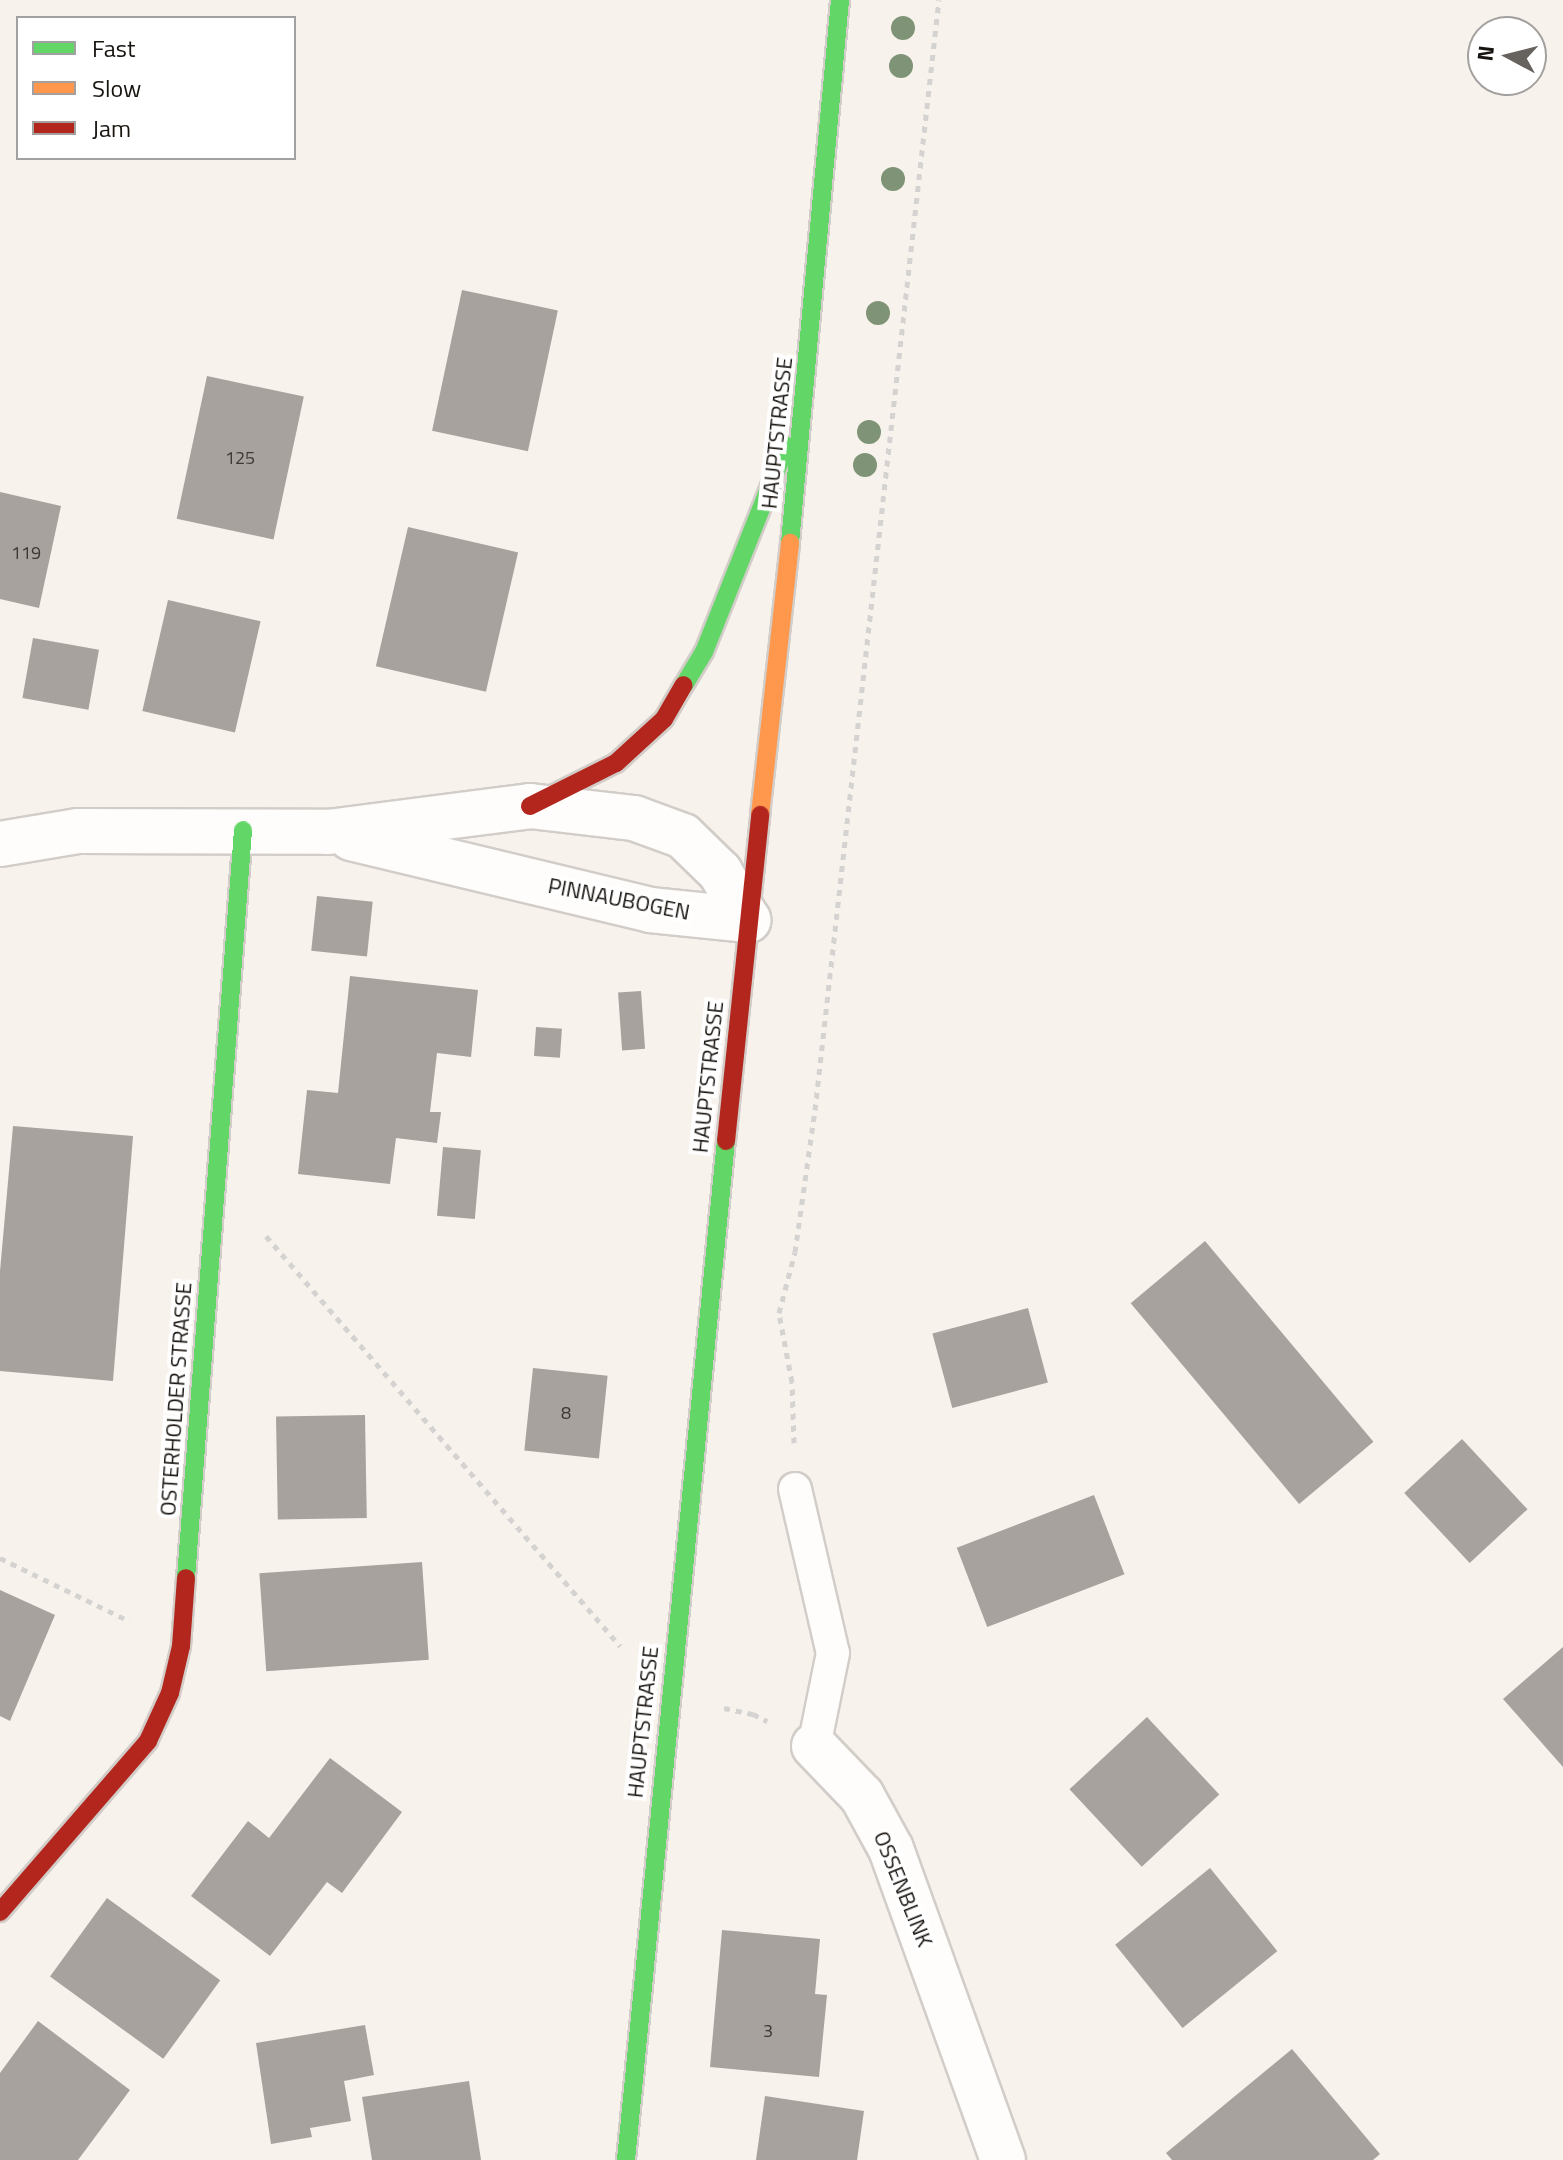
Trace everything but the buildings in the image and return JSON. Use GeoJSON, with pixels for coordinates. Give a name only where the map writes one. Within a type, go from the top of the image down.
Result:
{"type":"FeatureCollection","features":[{"type":"Feature","properties":{"kind":"main road","name":"HAUPTSTRASSE"},"geometry":{"type":"LineString","coordinates":[[626,2160],[748,920],[806,395],[840,0]]}},
{"type":"Feature","properties":{"kind":"main road","name":"PINNAUBOGEN"},"geometry":{"type":"LineString","coordinates":[[530,806],[616,763],[664,719],[704,652],[806,395]]}},
{"type":"Feature","properties":{"kind":"main road","name":"OSTERHOLDER STRASSE"},"geometry":{"type":"LineString","coordinates":[[0,1912],[116,1782],[148,1741],[170,1693],[181,1646],[243,830]]}},
{"type":"Feature","properties":{"kind":"street","name":"PINNAUBOGEN"},"geometry":{"type":"LineString","coordinates":[[0,844],[78,831],[328,832],[530,806],[634,818],[683,836],[720,872],[748,920]]}},
{"type":"Feature","properties":{"kind":"street","name":"PINNAUBOGEN"},"geometry":{"type":"LineString","coordinates":[[328,832],[650,910],[748,920]]}},
{"type":"Feature","properties":{"kind":"street","name":"OSSENBLINK"},"geometry":{"type":"LineString","coordinates":[[814,1746],[862,1796],[891,1849],[1003,2160]]}},
{"type":"Feature","properties":{"kind":"lane","name":"OSSENBLINK"},"geometry":{"type":"LineString","coordinates":[[795,1489],[833,1653],[814,1746]]}},
{"type":"Feature","properties":{"kind":"path"},"geometry":{"type":"LineString","coordinates":[[795,1489],[792,1382],[779,1313],[795,1252],[815,1110],[939,0]]}},
{"type":"Feature","properties":{"kind":"path"},"geometry":{"type":"LineString","coordinates":[[264,1235],[629,1656]]}},
{"type":"Feature","properties":{"kind":"path"},"geometry":{"type":"LineString","coordinates":[[0,1558],[137,1625]]}},
{"type":"Feature","properties":{"kind":"traffic: fast"},"geometry":{"type":"LineString","coordinates":[[790,543],[840,0]]}},
{"type":"Feature","properties":{"kind":"traffic: fast"},"geometry":{"type":"LineString","coordinates":[[684,685],[704,652],[786,446]]}},
{"type":"Feature","properties":{"kind":"traffic: fast"},"geometry":{"type":"LineString","coordinates":[[186,1578],[243,830]]}},
{"type":"Feature","properties":{"kind":"traffic: fast"},"geometry":{"type":"LineString","coordinates":[[626,2160],[726,1141]]}},
{"type":"Feature","properties":{"kind":"traffic: slow"},"geometry":{"type":"LineString","coordinates":[[760,815],[790,543]]}},
{"type":"Feature","properties":{"kind":"traffic: jam"},"geometry":{"type":"LineString","coordinates":[[530,806],[616,763],[664,719],[684,685]]}},
{"type":"Feature","properties":{"kind":"traffic: jam"},"geometry":{"type":"LineString","coordinates":[[726,1141],[760,815]]}},
{"type":"Feature","properties":{"kind":"traffic: jam"},"geometry":{"type":"LineString","coordinates":[[0,1912],[148,1741],[170,1693],[181,1646],[186,1578]]}}]}
